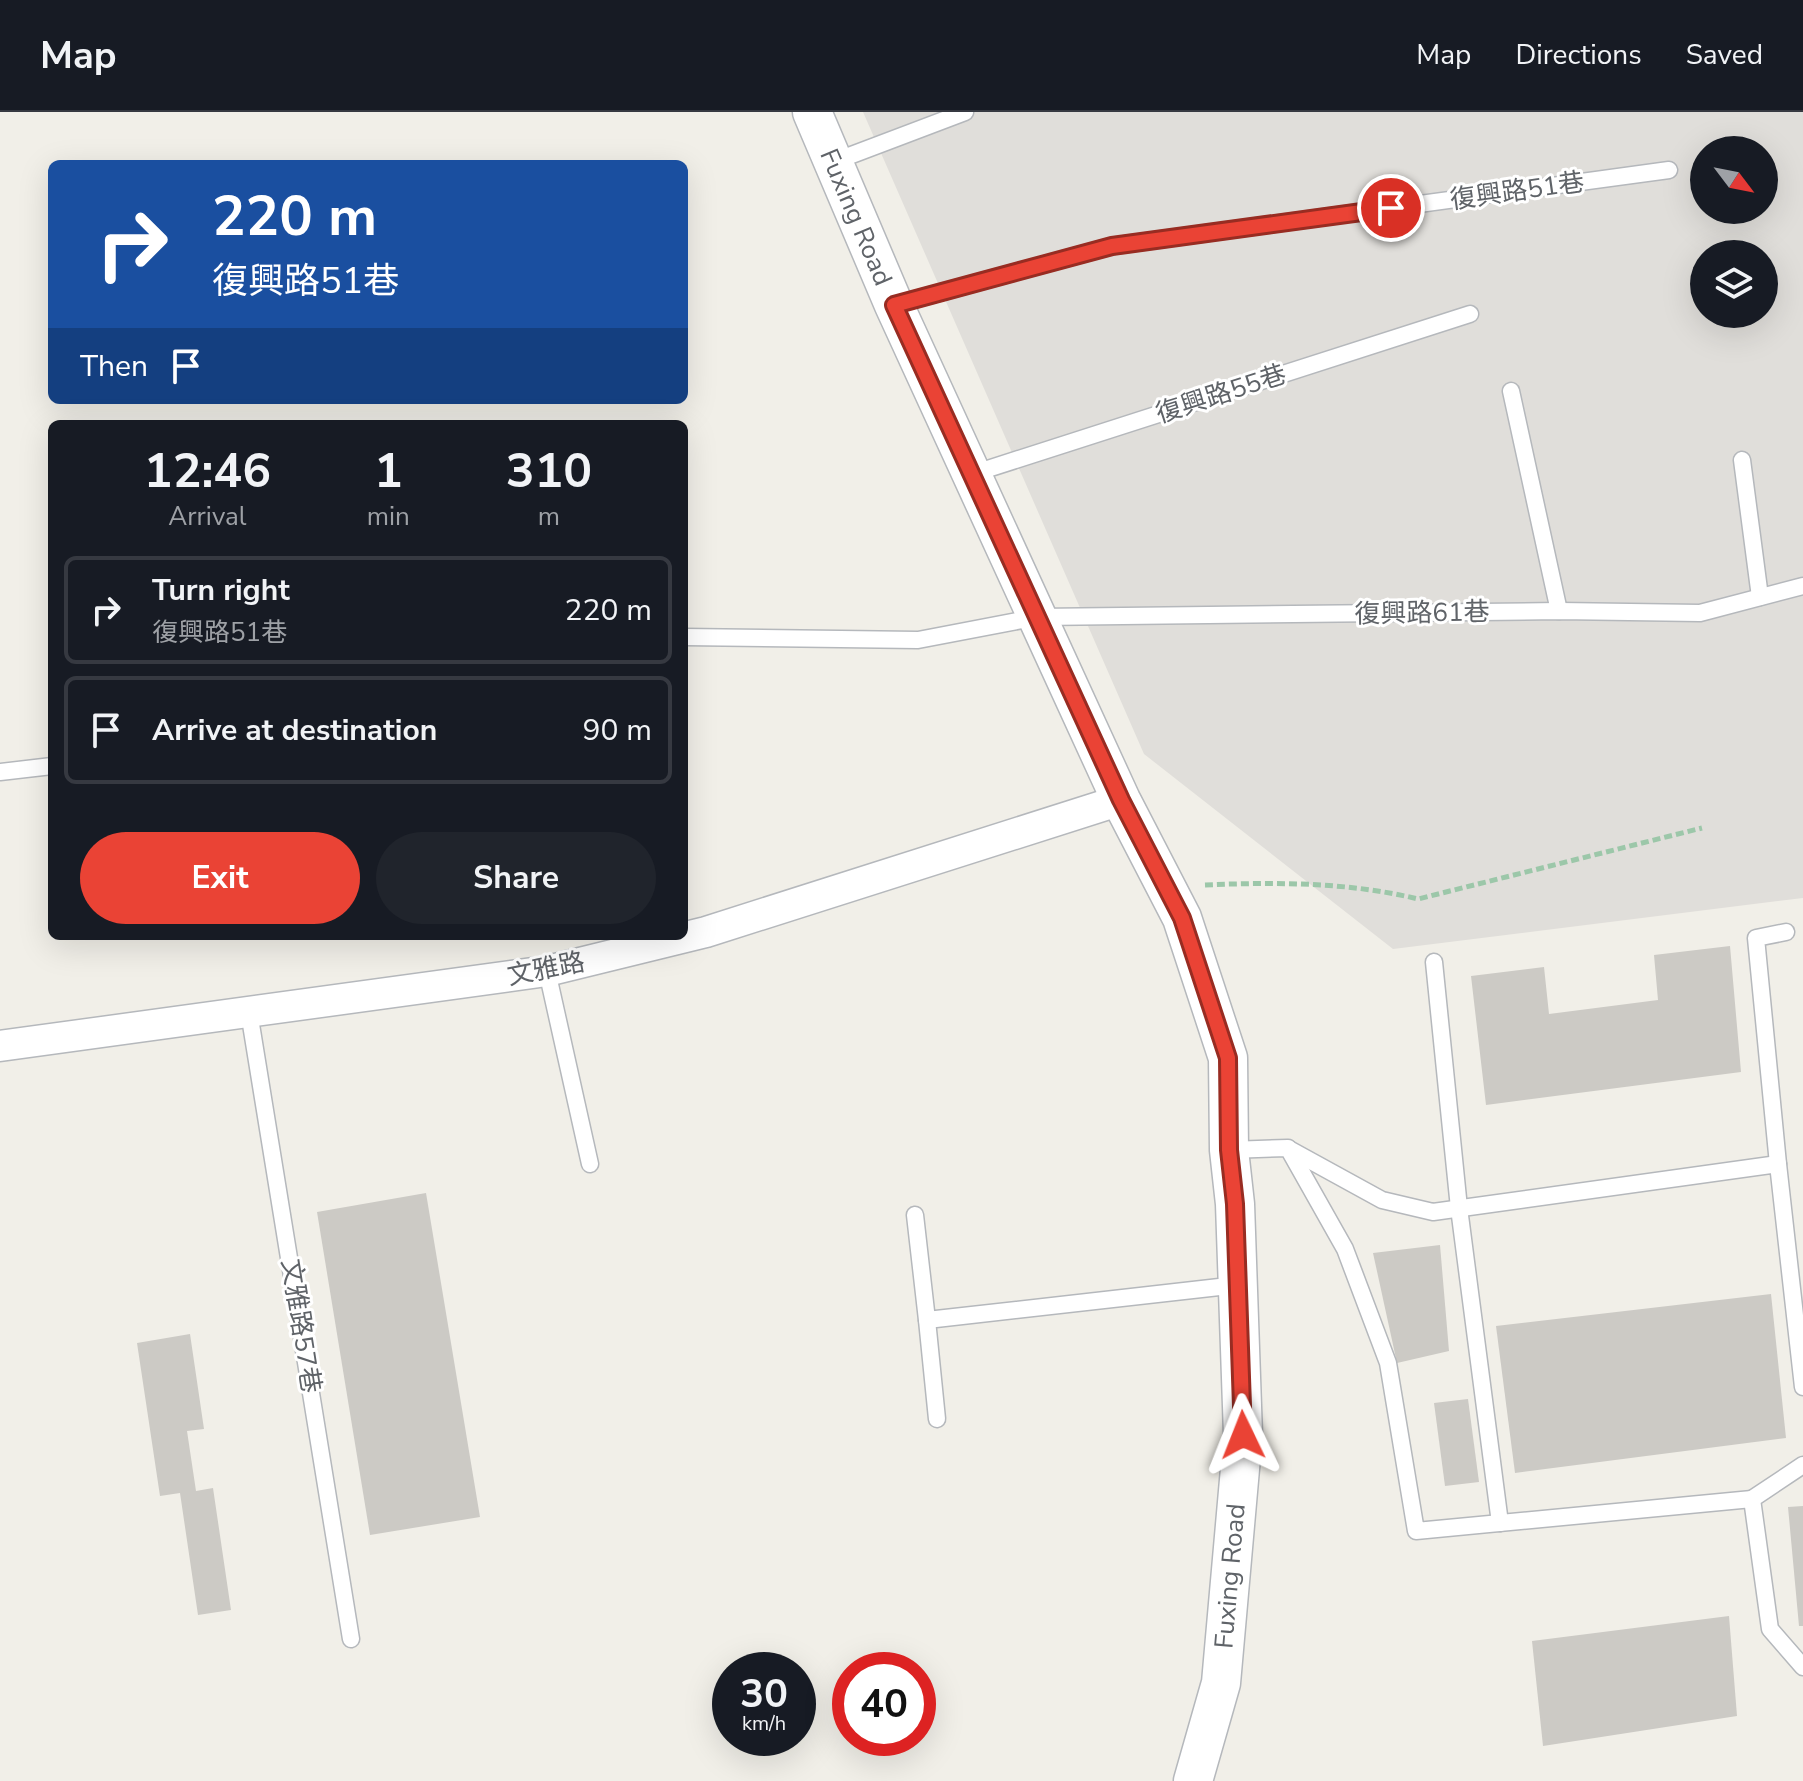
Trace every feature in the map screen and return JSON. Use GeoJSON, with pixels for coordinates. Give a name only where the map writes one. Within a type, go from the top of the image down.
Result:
{"type":"FeatureCollection","features":[{"type":"Feature","properties":{"kind":"street","name":"Fuxing Road"},"geometry":{"type":"LineString","coordinates":[[812,112],[894,305],[1121,800],[1182,918],[1228,1058],[1229,1150],[1235,1204],[1243,1435],[1221,1683],[1193,1781]]}},
{"type":"Feature","properties":{"kind":"street","name":"文雅路"},"geometry":{"type":"LineString","coordinates":[[688,936],[1121,800]]}},
{"type":"Feature","properties":{"kind":"street","name":"文雅路"},"geometry":{"type":"LineString","coordinates":[[0,1046],[547,971],[673,940]]}},
{"type":"Feature","properties":{"kind":"lane"},"geometry":{"type":"LineString","coordinates":[[833,162],[965,112]]}},
{"type":"Feature","properties":{"kind":"lane","name":"復興路51巷"},"geometry":{"type":"LineString","coordinates":[[894,305],[1112,246],[1669,170]]}},
{"type":"Feature","properties":{"kind":"lane","name":"復興路55巷"},"geometry":{"type":"LineString","coordinates":[[972,474],[1470,314]]}},
{"type":"Feature","properties":{"kind":"lane"},"geometry":{"type":"LineString","coordinates":[[1511,391],[1559,611]]}},
{"type":"Feature","properties":{"kind":"lane"},"geometry":{"type":"LineString","coordinates":[[1742,460],[1760,597]]}},
{"type":"Feature","properties":{"kind":"lane","name":"復興路61巷"},"geometry":{"type":"LineString","coordinates":[[688,637],[918,640],[1038,617],[1559,611],[1700,613],[1803,586]]}},
{"type":"Feature","properties":{"kind":"lane"},"geometry":{"type":"LineString","coordinates":[[0,772],[48,766]]}},
{"type":"Feature","properties":{"kind":"lane"},"geometry":{"type":"LineString","coordinates":[[1786,932],[1756,938],[1803,1387]]}},
{"type":"Feature","properties":{"kind":"lane"},"geometry":{"type":"LineString","coordinates":[[1434,962],[1459,1208],[1500,1523]]}},
{"type":"Feature","properties":{"kind":"lane"},"geometry":{"type":"LineString","coordinates":[[547,971],[590,1164]]}},
{"type":"Feature","properties":{"kind":"lane","name":"文雅路57巷"},"geometry":{"type":"LineString","coordinates":[[249,1012],[351,1639]]}},
{"type":"Feature","properties":{"kind":"lane"},"geometry":{"type":"LineString","coordinates":[[1229,1150],[1288,1148],[1382,1200],[1433,1212],[1778,1164]]}},
{"type":"Feature","properties":{"kind":"lane"},"geometry":{"type":"LineString","coordinates":[[1288,1148],[1345,1249],[1388,1363],[1416,1531],[1752,1499],[1803,1465]]}},
{"type":"Feature","properties":{"kind":"lane"},"geometry":{"type":"LineString","coordinates":[[915,1215],[937,1419]]}},
{"type":"Feature","properties":{"kind":"lane"},"geometry":{"type":"LineString","coordinates":[[927,1320],[1238,1285]]}},
{"type":"Feature","properties":{"kind":"lane"},"geometry":{"type":"LineString","coordinates":[[1752,1499],[1770,1629],[1803,1667]]}},
{"type":"Feature","properties":{"kind":"path"},"geometry":{"type":"LineString","coordinates":[[1167,887],[1284,884],[1378,889],[1418,899],[1702,828]]}},
{"type":"Feature","properties":{"kind":"shaded area"},"geometry":{"type":"Polygon","coordinates":[[[863,112],[1803,112],[1803,898],[1393,949],[1144,754],[863,112]]]}},
{"type":"Feature","properties":{"kind":"building"},"geometry":{"type":"Polygon","coordinates":[[[1730,946],[1741,1072],[1486,1105],[1471,976],[1544,967],[1549,1014],[1658,1000],[1654,955],[1730,946]]]}},
{"type":"Feature","properties":{"kind":"building"},"geometry":{"type":"Polygon","coordinates":[[[426,1193],[480,1517],[370,1535],[317,1212],[426,1193]]]}},
{"type":"Feature","properties":{"kind":"building"},"geometry":{"type":"Polygon","coordinates":[[[1440,1245],[1449,1351],[1397,1363],[1373,1253],[1440,1245]]]}},
{"type":"Feature","properties":{"kind":"building"},"geometry":{"type":"Polygon","coordinates":[[[1771,1294],[1786,1438],[1515,1473],[1496,1326],[1771,1294]]]}},
{"type":"Feature","properties":{"kind":"building"},"geometry":{"type":"Polygon","coordinates":[[[190,1334],[204,1429],[187,1431],[196,1491],[213,1488],[231,1610],[198,1615],[180,1493],[160,1496],[137,1343],[190,1334]]]}},
{"type":"Feature","properties":{"kind":"building"},"geometry":{"type":"Polygon","coordinates":[[[1468,1399],[1479,1482],[1445,1486],[1434,1403],[1468,1399]]]}},
{"type":"Feature","properties":{"kind":"building"},"geometry":{"type":"Polygon","coordinates":[[[1803,1506],[1803,1626],[1799,1626],[1788,1507],[1803,1506]]]}},
{"type":"Feature","properties":{"kind":"building"},"geometry":{"type":"Polygon","coordinates":[[[1729,1616],[1737,1716],[1543,1746],[1532,1641],[1729,1616]]]}},
{"type":"Feature","properties":{"kind":"route"},"geometry":{"type":"LineString","coordinates":[[1243,1435],[1235,1204],[1229,1150],[1228,1058],[1182,918],[1121,800],[894,305],[1112,246],[1391,208]]}}]}
